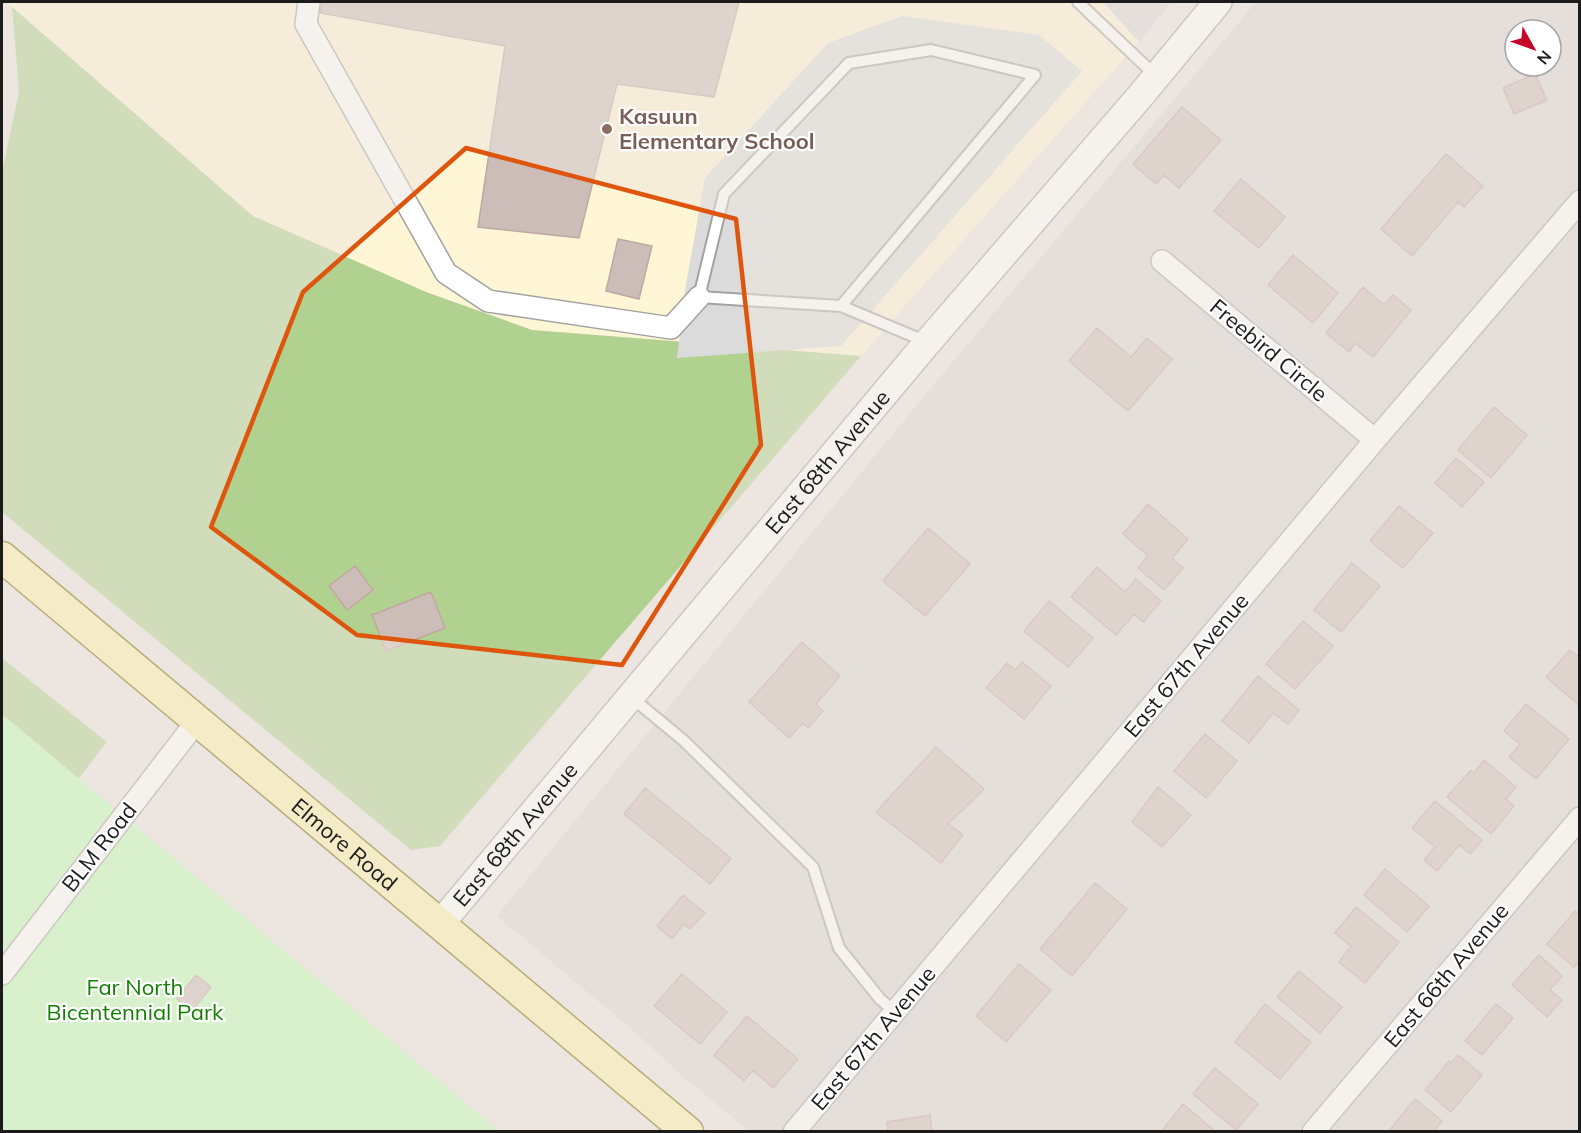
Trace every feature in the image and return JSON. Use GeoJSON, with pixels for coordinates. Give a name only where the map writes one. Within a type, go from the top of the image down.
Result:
{"type":"FeatureCollection","features":[{"type":"Feature","properties":{"kind":"main road","name":"Elmore Road"},"geometry":{"type":"LineString","coordinates":[[2,557],[688,1131]]}},
{"type":"Feature","properties":{"kind":"street"},"geometry":{"type":"LineString","coordinates":[[309,2],[306,24],[446,273],[488,301],[671,328],[699,297]]}},
{"type":"Feature","properties":{"kind":"street","name":"East 68th Avenue"},"geometry":{"type":"LineString","coordinates":[[440,924],[927,343],[1157,77],[1218,2]]}},
{"type":"Feature","properties":{"kind":"street","name":"East 67th Avenue"},"geometry":{"type":"LineString","coordinates":[[794,1131],[1375,440],[1580,201]]}},
{"type":"Feature","properties":{"kind":"street","name":"Freebird Circle"},"geometry":{"type":"LineString","coordinates":[[1162,261],[1375,440]]}},
{"type":"Feature","properties":{"kind":"street","name":"BLM Road"},"geometry":{"type":"LineString","coordinates":[[2,974],[197,721]]}},
{"type":"Feature","properties":{"kind":"street","name":"East 66th Avenue"},"geometry":{"type":"LineString","coordinates":[[1313,1131],[1580,818]]}},
{"type":"Feature","properties":{"kind":"lane"},"geometry":{"type":"LineString","coordinates":[[1078,2],[1157,77]]}},
{"type":"Feature","properties":{"kind":"lane"},"geometry":{"type":"LineString","coordinates":[[841,306],[1035,75],[931,50],[849,63],[724,194],[699,297],[841,306],[927,343]]}},
{"type":"Feature","properties":{"kind":"lane"},"geometry":{"type":"LineString","coordinates":[[631,696],[683,740],[813,867],[839,948],[880,999],[895,1012]]}},
{"type":"Feature","properties":{"kind":"highlighted area"},"geometry":{"type":"Polygon","coordinates":[[[466,148],[736,219],[761,445],[622,665],[357,635],[211,527],[303,292],[466,148]]]}},
{"type":"Feature","properties":{"kind":"shaded area","name":"Kasuun Elementary School"},"geometry":{"type":"Polygon","coordinates":[[[6,2],[1103,2],[1139,42],[861,356],[532,330],[426,292],[253,216],[6,2]]]}},
{"type":"Feature","properties":{"kind":"shaded area"},"geometry":{"type":"Polygon","coordinates":[[[1091,2],[1171,2],[1139,42],[1091,2]]]}},
{"type":"Feature","properties":{"kind":"shaded area"},"geometry":{"type":"Polygon","coordinates":[[[1256,2],[1579,2],[1579,1131],[749,1131],[497,916],[925,395],[1256,2]]]}},
{"type":"Feature","properties":{"kind":"shaded area"},"geometry":{"type":"Polygon","coordinates":[[[902,16],[1039,35],[1082,71],[841,346],[677,358],[685,290],[705,178],[828,43],[902,16]]]}},
{"type":"Feature","properties":{"kind":"green space"},"geometry":{"type":"Polygon","coordinates":[[[12,7],[253,216],[426,292],[532,330],[861,356],[440,846],[411,850],[2,512],[2,173],[19,91],[12,7]]]}},
{"type":"Feature","properties":{"kind":"green space"},"geometry":{"type":"Polygon","coordinates":[[[2,658],[107,742],[2,877],[2,658]]]}},
{"type":"Feature","properties":{"kind":"green space","name":"Far North Bicentennial Park"},"geometry":{"type":"Polygon","coordinates":[[[2,714],[499,1131],[2,1131],[2,714]]]}},
{"type":"Feature","properties":{"kind":"building"},"geometry":{"type":"Polygon","coordinates":[[[322,2],[739,2],[714,97],[617,84],[579,238],[478,227],[505,46],[320,13],[322,2]]]}},
{"type":"Feature","properties":{"kind":"building"},"geometry":{"type":"Polygon","coordinates":[[[1526,78],[1537,78],[1547,100],[1514,114],[1503,88],[1526,78]]]}},
{"type":"Feature","properties":{"kind":"building"},"geometry":{"type":"Polygon","coordinates":[[[1182,107],[1221,140],[1179,188],[1164,175],[1156,184],[1133,164],[1182,107]]]}},
{"type":"Feature","properties":{"kind":"building"},"geometry":{"type":"Polygon","coordinates":[[[1446,154],[1483,186],[1464,207],[1458,202],[1412,256],[1381,229],[1446,154]]]}},
{"type":"Feature","properties":{"kind":"building"},"geometry":{"type":"Polygon","coordinates":[[[1241,179],[1285,217],[1259,248],[1214,211],[1241,179]]]}},
{"type":"Feature","properties":{"kind":"building"},"geometry":{"type":"Polygon","coordinates":[[[618,239],[652,246],[639,299],[606,291],[618,239]]]}},
{"type":"Feature","properties":{"kind":"building"},"geometry":{"type":"Polygon","coordinates":[[[1293,255],[1338,293],[1313,323],[1268,285],[1293,255]]]}},
{"type":"Feature","properties":{"kind":"building"},"geometry":{"type":"Polygon","coordinates":[[[1363,287],[1384,305],[1393,295],[1411,310],[1373,357],[1355,343],[1349,352],[1326,333],[1363,287]]]}},
{"type":"Feature","properties":{"kind":"building"},"geometry":{"type":"Polygon","coordinates":[[[1097,328],[1131,357],[1147,338],[1172,359],[1128,411],[1069,361],[1097,328]]]}},
{"type":"Feature","properties":{"kind":"building"},"geometry":{"type":"Polygon","coordinates":[[[1494,407],[1527,435],[1491,478],[1458,450],[1494,407]]]}},
{"type":"Feature","properties":{"kind":"building"},"geometry":{"type":"Polygon","coordinates":[[[1456,458],[1484,482],[1462,507],[1435,483],[1456,458]]]}},
{"type":"Feature","properties":{"kind":"building"},"geometry":{"type":"Polygon","coordinates":[[[1148,504],[1188,539],[1172,558],[1183,568],[1164,590],[1138,568],[1148,556],[1123,534],[1148,504]]]}},
{"type":"Feature","properties":{"kind":"building"},"geometry":{"type":"Polygon","coordinates":[[[1399,506],[1433,533],[1403,568],[1370,541],[1399,506]]]}},
{"type":"Feature","properties":{"kind":"building"},"geometry":{"type":"Polygon","coordinates":[[[928,528],[970,564],[925,616],[883,581],[928,528]]]}},
{"type":"Feature","properties":{"kind":"building"},"geometry":{"type":"Polygon","coordinates":[[[1352,563],[1380,586],[1341,632],[1314,610],[1352,563]]]}},
{"type":"Feature","properties":{"kind":"building"},"geometry":{"type":"Polygon","coordinates":[[[355,566],[373,590],[347,610],[329,586],[355,566]]]}},
{"type":"Feature","properties":{"kind":"building"},"geometry":{"type":"Polygon","coordinates":[[[1097,567],[1125,592],[1136,579],[1161,601],[1143,622],[1134,614],[1116,635],[1071,597],[1097,567]]]}},
{"type":"Feature","properties":{"kind":"building"},"geometry":{"type":"Polygon","coordinates":[[[431,592],[445,628],[386,651],[372,615],[431,592]]]}},
{"type":"Feature","properties":{"kind":"building"},"geometry":{"type":"Polygon","coordinates":[[[1049,601],[1093,638],[1068,667],[1024,631],[1049,601]]]}},
{"type":"Feature","properties":{"kind":"building"},"geometry":{"type":"Polygon","coordinates":[[[1303,621],[1333,646],[1295,689],[1266,664],[1303,621]]]}},
{"type":"Feature","properties":{"kind":"building"},"geometry":{"type":"Polygon","coordinates":[[[802,642],[840,676],[816,704],[823,711],[808,728],[803,723],[789,738],[749,702],[802,642]]]}},
{"type":"Feature","properties":{"kind":"building"},"geometry":{"type":"Polygon","coordinates":[[[1570,650],[1580,658],[1580,706],[1546,677],[1570,650]]]}},
{"type":"Feature","properties":{"kind":"building"},"geometry":{"type":"Polygon","coordinates":[[[1022,662],[1051,686],[1024,719],[986,688],[1007,663],[1015,670],[1022,662]]]}},
{"type":"Feature","properties":{"kind":"building"},"geometry":{"type":"Polygon","coordinates":[[[1258,676],[1299,710],[1288,724],[1273,713],[1249,743],[1222,721],[1258,676]]]}},
{"type":"Feature","properties":{"kind":"building"},"geometry":{"type":"Polygon","coordinates":[[[1526,704],[1569,739],[1536,779],[1509,757],[1520,744],[1504,731],[1526,704]]]}},
{"type":"Feature","properties":{"kind":"building"},"geometry":{"type":"Polygon","coordinates":[[[1205,734],[1237,761],[1206,798],[1174,771],[1205,734]]]}},
{"type":"Feature","properties":{"kind":"building"},"geometry":{"type":"Polygon","coordinates":[[[936,747],[984,789],[948,824],[963,835],[941,863],[876,812],[936,747]]]}},
{"type":"Feature","properties":{"kind":"building"},"geometry":{"type":"Polygon","coordinates":[[[1484,760],[1516,787],[1506,799],[1514,806],[1491,834],[1447,797],[1471,770],[1474,773],[1484,760]]]}},
{"type":"Feature","properties":{"kind":"building"},"geometry":{"type":"Polygon","coordinates":[[[1158,787],[1191,815],[1162,847],[1132,822],[1158,787]]]}},
{"type":"Feature","properties":{"kind":"building"},"geometry":{"type":"Polygon","coordinates":[[[645,788],[731,858],[710,884],[624,814],[645,788]]]}},
{"type":"Feature","properties":{"kind":"building"},"geometry":{"type":"Polygon","coordinates":[[[1435,801],[1482,840],[1470,854],[1459,845],[1437,871],[1424,860],[1435,847],[1412,828],[1435,801]]]}},
{"type":"Feature","properties":{"kind":"building"},"geometry":{"type":"Polygon","coordinates":[[[1385,869],[1429,906],[1407,932],[1364,895],[1385,869]]]}},
{"type":"Feature","properties":{"kind":"building"},"geometry":{"type":"Polygon","coordinates":[[[1095,883],[1127,909],[1072,976],[1040,949],[1095,883]]]}},
{"type":"Feature","properties":{"kind":"building"},"geometry":{"type":"Polygon","coordinates":[[[683,895],[705,913],[690,929],[684,924],[672,939],[657,926],[683,895]]]}},
{"type":"Feature","properties":{"kind":"building"},"geometry":{"type":"Polygon","coordinates":[[[1356,907],[1399,942],[1365,983],[1339,962],[1351,946],[1335,933],[1356,907]]]}},
{"type":"Feature","properties":{"kind":"building"},"geometry":{"type":"Polygon","coordinates":[[[1575,911],[1580,915],[1580,960],[1574,967],[1547,944],[1575,911]]]}},
{"type":"Feature","properties":{"kind":"building"},"geometry":{"type":"Polygon","coordinates":[[[1539,955],[1562,976],[1550,990],[1562,1000],[1547,1017],[1512,985],[1539,955]]]}},
{"type":"Feature","properties":{"kind":"building"},"geometry":{"type":"Polygon","coordinates":[[[1019,964],[1051,990],[1006,1042],[976,1016],[1019,964]]]}},
{"type":"Feature","properties":{"kind":"building"},"geometry":{"type":"Polygon","coordinates":[[[1299,971],[1342,1007],[1320,1033],[1277,997],[1299,971]]]}},
{"type":"Feature","properties":{"kind":"building"},"geometry":{"type":"Polygon","coordinates":[[[682,974],[727,1012],[700,1044],[654,1006],[682,974]]]}},
{"type":"Feature","properties":{"kind":"building"},"geometry":{"type":"Polygon","coordinates":[[[196,975],[211,987],[192,1011],[177,999],[196,975]]]}},
{"type":"Feature","properties":{"kind":"building"},"geometry":{"type":"Polygon","coordinates":[[[1265,1004],[1311,1042],[1280,1079],[1235,1042],[1265,1004]]]}},
{"type":"Feature","properties":{"kind":"building"},"geometry":{"type":"Polygon","coordinates":[[[1496,1004],[1513,1018],[1482,1055],[1465,1041],[1496,1004]]]}},
{"type":"Feature","properties":{"kind":"building"},"geometry":{"type":"Polygon","coordinates":[[[747,1016],[798,1059],[773,1088],[753,1070],[744,1081],[714,1055],[747,1016]]]}},
{"type":"Feature","properties":{"kind":"building"},"geometry":{"type":"Polygon","coordinates":[[[1458,1055],[1482,1075],[1451,1112],[1425,1090],[1449,1061],[1451,1063],[1458,1055]]]}},
{"type":"Feature","properties":{"kind":"building"},"geometry":{"type":"Polygon","coordinates":[[[1215,1068],[1258,1104],[1236,1130],[1193,1094],[1215,1068]]]}},
{"type":"Feature","properties":{"kind":"building"},"geometry":{"type":"Polygon","coordinates":[[[1415,1099],[1442,1121],[1433,1132],[1388,1132],[1415,1099]]]}},
{"type":"Feature","properties":{"kind":"building"},"geometry":{"type":"Polygon","coordinates":[[[1183,1104],[1216,1132],[1161,1132],[1183,1104]]]}},
{"type":"Feature","properties":{"kind":"building"},"geometry":{"type":"Polygon","coordinates":[[[930,1115],[932,1132],[888,1132],[887,1122],[930,1115]]]}},
{"type":"Feature","properties":{"kind":"place","name":"Kasuun Elementary School"},"geometry":{"type":"Point","coordinates":[607,129]}}]}
